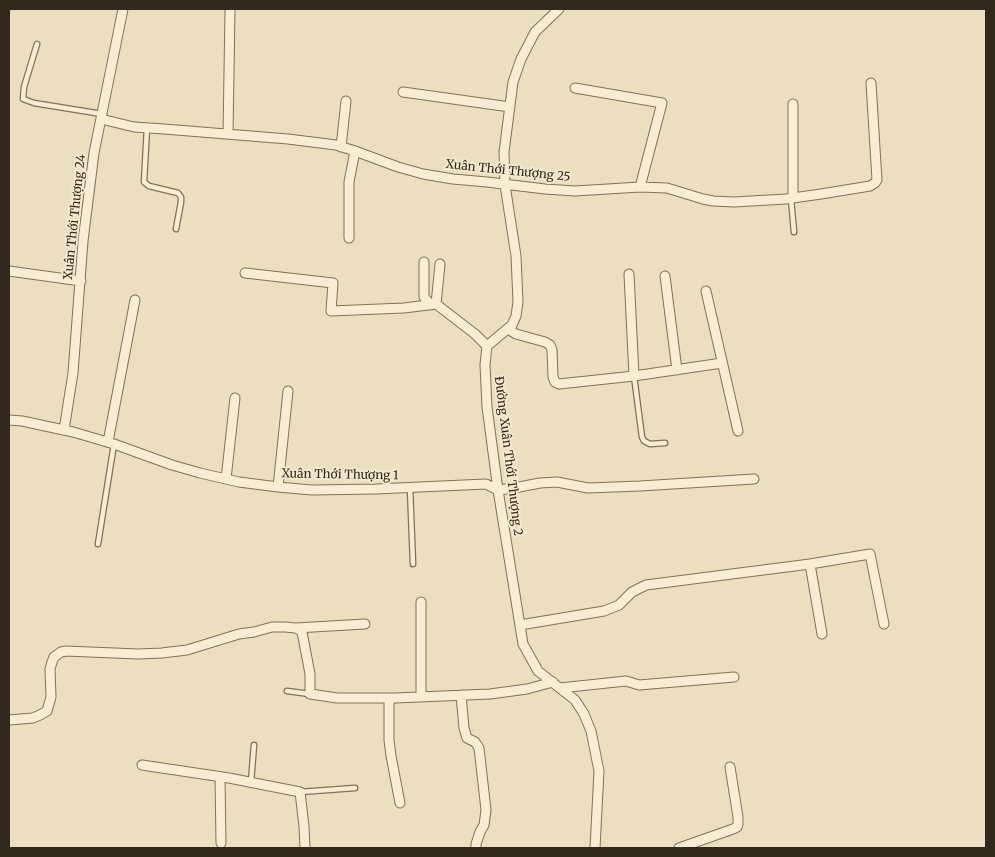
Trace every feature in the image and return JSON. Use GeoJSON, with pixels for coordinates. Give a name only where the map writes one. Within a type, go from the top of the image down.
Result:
{"type":"FeatureCollection","features":[{"type":"Feature","properties":{"kind":"street","name":"Xuân Thới Thượng 24"},"geometry":{"type":"LineString","coordinates":[[64,430],[73,373],[83,241],[94,153],[123,9]]}},
{"type":"Feature","properties":{"kind":"street"},"geometry":{"type":"LineString","coordinates":[[424,262],[424,297],[475,334],[487,346],[512,326],[518,302],[516,256],[505,185],[504,152],[513,82],[521,60],[535,32],[559,9]]}},
{"type":"Feature","properties":{"kind":"street"},"geometry":{"type":"LineString","coordinates":[[228,134],[230,11]]}},
{"type":"Feature","properties":{"kind":"street","name":"Xuân Thới Thượng 25"},"geometry":{"type":"LineString","coordinates":[[102,117],[134,127],[288,139],[341,147],[422,174],[453,179],[574,191],[640,187],[666,188],[703,199],[722,202],[792,198],[870,186],[876,182],[871,83]]}},
{"type":"Feature","properties":{"kind":"street"},"geometry":{"type":"LineString","coordinates":[[575,88],[662,103],[640,187]]}},
{"type":"Feature","properties":{"kind":"street"},"geometry":{"type":"LineString","coordinates":[[403,92],[510,107]]}},
{"type":"Feature","properties":{"kind":"street"},"geometry":{"type":"LineString","coordinates":[[341,147],[346,101]]}},
{"type":"Feature","properties":{"kind":"street"},"geometry":{"type":"LineString","coordinates":[[792,198],[793,104]]}},
{"type":"Feature","properties":{"kind":"street"},"geometry":{"type":"LineString","coordinates":[[349,238],[350,182],[355,151]]}},
{"type":"Feature","properties":{"kind":"street"},"geometry":{"type":"LineString","coordinates":[[434,305],[440,264]]}},
{"type":"Feature","properties":{"kind":"street"},"geometry":{"type":"LineString","coordinates":[[9,271],[81,281]]}},
{"type":"Feature","properties":{"kind":"street"},"geometry":{"type":"LineString","coordinates":[[245,273],[333,283],[331,311],[434,305]]}},
{"type":"Feature","properties":{"kind":"street"},"geometry":{"type":"LineString","coordinates":[[629,274],[634,376]]}},
{"type":"Feature","properties":{"kind":"street"},"geometry":{"type":"LineString","coordinates":[[665,276],[677,370]]}},
{"type":"Feature","properties":{"kind":"street"},"geometry":{"type":"LineString","coordinates":[[706,291],[738,431]]}},
{"type":"Feature","properties":{"kind":"street"},"geometry":{"type":"LineString","coordinates":[[111,443],[135,300]]}},
{"type":"Feature","properties":{"kind":"street"},"geometry":{"type":"LineString","coordinates":[[508,329],[516,334],[550,345],[552,350],[552,378],[559,384],[634,376],[722,363]]}},
{"type":"Feature","properties":{"kind":"street","name":"Đường Xuân Thới Thượng 2"},"geometry":{"type":"LineString","coordinates":[[487,346],[485,365],[487,407],[498,490],[523,644],[538,671],[575,700],[584,714],[591,731],[599,771],[595,848]]}},
{"type":"Feature","properties":{"kind":"street"},"geometry":{"type":"LineString","coordinates":[[278,487],[288,391]]}},
{"type":"Feature","properties":{"kind":"street"},"geometry":{"type":"LineString","coordinates":[[226,479],[235,398]]}},
{"type":"Feature","properties":{"kind":"street","name":"Xuân Thới Thượng 1"},"geometry":{"type":"LineString","coordinates":[[9,420],[64,430],[111,443],[200,473],[278,487],[312,490],[486,484],[498,490]]}},
{"type":"Feature","properties":{"kind":"street"},"geometry":{"type":"LineString","coordinates":[[498,490],[557,482],[588,488],[754,478]]}},
{"type":"Feature","properties":{"kind":"street"},"geometry":{"type":"LineString","coordinates":[[520,625],[604,611],[619,605],[632,592],[646,585],[810,564],[870,554],[884,624]]}},
{"type":"Feature","properties":{"kind":"street"},"geometry":{"type":"LineString","coordinates":[[810,564],[822,634]]}},
{"type":"Feature","properties":{"kind":"street"},"geometry":{"type":"LineString","coordinates":[[421,602],[421,696]]}},
{"type":"Feature","properties":{"kind":"street"},"geometry":{"type":"LineString","coordinates":[[9,720],[33,718],[47,711],[51,697],[50,669],[57,654],[61,652],[138,654],[179,651],[272,627],[296,628],[365,624]]}},
{"type":"Feature","properties":{"kind":"street"},"geometry":{"type":"LineString","coordinates":[[296,628],[302,632],[310,674],[310,694],[337,698],[490,694],[556,685],[626,681],[639,685],[734,677]]}},
{"type":"Feature","properties":{"kind":"street"},"geometry":{"type":"LineString","coordinates":[[461,695],[464,728],[467,738],[475,742],[479,748],[486,810],[484,825],[476,848]]}},
{"type":"Feature","properties":{"kind":"street"},"geometry":{"type":"LineString","coordinates":[[389,698],[389,740],[400,803]]}},
{"type":"Feature","properties":{"kind":"street"},"geometry":{"type":"LineString","coordinates":[[142,765],[251,782],[300,792],[305,848]]}},
{"type":"Feature","properties":{"kind":"street"},"geometry":{"type":"LineString","coordinates":[[679,848],[737,827],[738,817],[730,766]]}},
{"type":"Feature","properties":{"kind":"street"},"geometry":{"type":"LineString","coordinates":[[220,777],[221,843]]}},
{"type":"Feature","properties":{"kind":"lane"},"geometry":{"type":"LineString","coordinates":[[38,44],[24,87],[24,99],[34,103],[102,117]]}},
{"type":"Feature","properties":{"kind":"lane"},"geometry":{"type":"LineString","coordinates":[[147,128],[144,182],[149,186],[178,193],[181,197],[176,229]]}},
{"type":"Feature","properties":{"kind":"lane"},"geometry":{"type":"LineString","coordinates":[[792,198],[794,232]]}},
{"type":"Feature","properties":{"kind":"lane"},"geometry":{"type":"LineString","coordinates":[[634,376],[642,437],[647,444],[665,443]]}},
{"type":"Feature","properties":{"kind":"lane"},"geometry":{"type":"LineString","coordinates":[[98,544],[111,443]]}},
{"type":"Feature","properties":{"kind":"lane"},"geometry":{"type":"LineString","coordinates":[[410,488],[412,564]]}},
{"type":"Feature","properties":{"kind":"lane"},"geometry":{"type":"LineString","coordinates":[[287,691],[310,694]]}},
{"type":"Feature","properties":{"kind":"lane"},"geometry":{"type":"LineString","coordinates":[[251,782],[254,745]]}},
{"type":"Feature","properties":{"kind":"lane"},"geometry":{"type":"LineString","coordinates":[[300,792],[355,788]]}}]}
